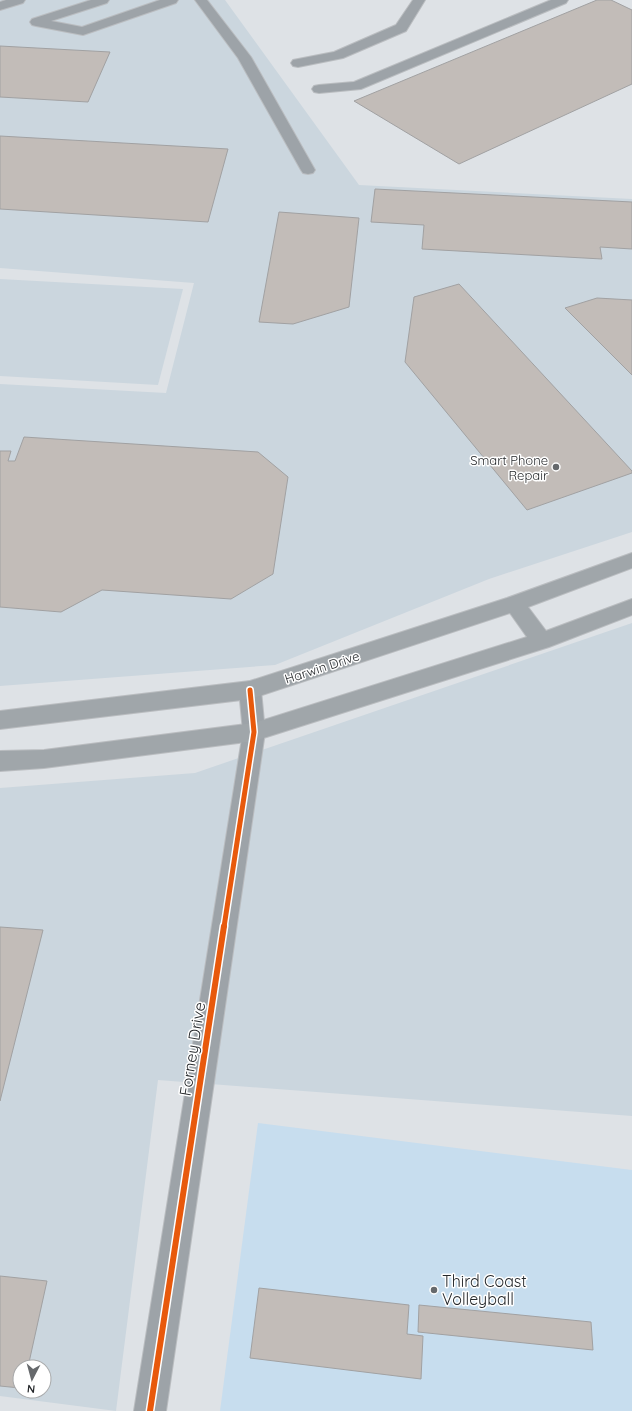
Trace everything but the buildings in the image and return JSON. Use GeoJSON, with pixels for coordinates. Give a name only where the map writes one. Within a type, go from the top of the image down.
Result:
{"type":"FeatureCollection","features":[{"type":"Feature","properties":{"kind":"main road","name":"Harwin Drive"},"geometry":{"type":"LineString","coordinates":[[0,720],[250,690],[514,604],[632,560]]}},
{"type":"Feature","properties":{"kind":"main road"},"geometry":{"type":"LineString","coordinates":[[514,604],[542,641]]}},
{"type":"Feature","properties":{"kind":"main road"},"geometry":{"type":"LineString","coordinates":[[0,761],[44,758],[254,732],[542,641],[632,607]]}},
{"type":"Feature","properties":{"kind":"street"},"geometry":{"type":"LineString","coordinates":[[0,6],[18,0]]}},
{"type":"Feature","properties":{"kind":"street"},"geometry":{"type":"LineString","coordinates":[[103,0],[36,22],[83,31],[172,0]]}},
{"type":"Feature","properties":{"kind":"street"},"geometry":{"type":"LineString","coordinates":[[201,0],[244,57],[308,170]]}},
{"type":"Feature","properties":{"kind":"street"},"geometry":{"type":"LineString","coordinates":[[298,63],[338,55],[400,28],[419,0]]}},
{"type":"Feature","properties":{"kind":"street"},"geometry":{"type":"LineString","coordinates":[[320,89],[356,86],[562,0]]}},
{"type":"Feature","properties":{"kind":"street","name":"Forney Drive"},"geometry":{"type":"LineString","coordinates":[[150,1411],[254,732],[250,690]]}},
{"type":"Feature","properties":{"kind":"shaded area"},"geometry":{"type":"Polygon","coordinates":[[[0,0],[225,0],[359,185],[632,199],[632,532],[489,579],[275,665],[0,686],[0,384],[166,393],[194,283],[0,268],[0,0]]]}},
{"type":"Feature","properties":{"kind":"shaded area"},"geometry":{"type":"Polygon","coordinates":[[[0,279],[183,289],[158,385],[0,376],[0,279]]]}},
{"type":"Feature","properties":{"kind":"shaded area"},"geometry":{"type":"Polygon","coordinates":[[[632,623],[632,1116],[158,1080],[116,1411],[23,1399],[52,1399],[52,1359],[12,1359],[12,1398],[0,1396],[0,788],[195,773],[632,623]]]}},
{"type":"Feature","properties":{"kind":"shaded area","name":"Third Coast Volleyball"},"geometry":{"type":"Polygon","coordinates":[[[258,1123],[632,1170],[632,1411],[220,1411],[258,1123]]]}},
{"type":"Feature","properties":{"kind":"cycle path"},"geometry":{"type":"LineString","coordinates":[[150,1411],[254,732],[250,690]]}},
{"type":"Feature","properties":{"kind":"place","name":"Smart Phone Repair"},"geometry":{"type":"Point","coordinates":[556,467]}},
{"type":"Feature","properties":{"kind":"place","name":"Third Coast Volleyball"},"geometry":{"type":"Point","coordinates":[434,1290]}}]}
